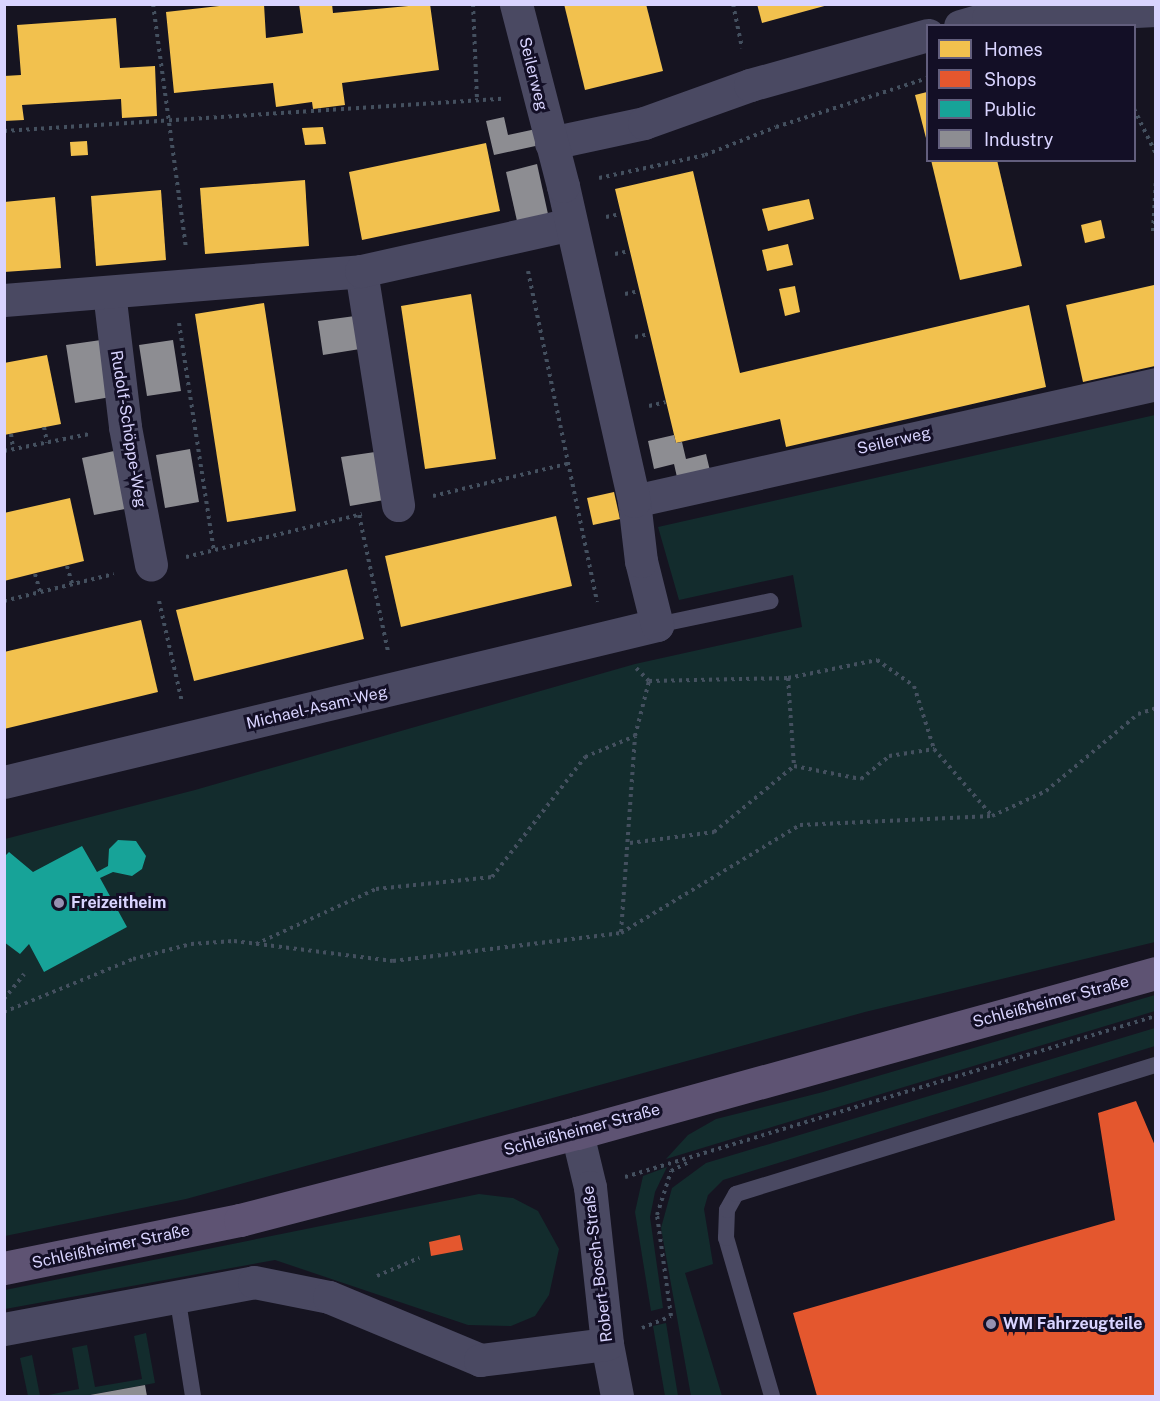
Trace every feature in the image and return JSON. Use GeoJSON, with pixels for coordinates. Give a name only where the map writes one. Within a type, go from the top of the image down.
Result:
{"type":"FeatureCollection","features":[{"type":"Feature","properties":{"kind":"main road","name":"Schleißheimer Straße"},"geometry":{"type":"LineString","coordinates":[[4,1268],[240,1220],[577,1132],[1155,973]]}},
{"type":"Feature","properties":{"kind":"street","name":"Seilerweg"},"geometry":{"type":"LineString","coordinates":[[516,4],[550,143],[563,186],[634,501],[641,561],[630,632]]}},
{"type":"Feature","properties":{"kind":"street"},"geometry":{"type":"LineString","coordinates":[[967,24],[988,18],[1155,10]]}},
{"type":"Feature","properties":{"kind":"street"},"geometry":{"type":"LineString","coordinates":[[550,143],[644,123],[750,85],[926,35]]}},
{"type":"Feature","properties":{"kind":"street"},"geometry":{"type":"LineString","coordinates":[[4,300],[361,271],[571,224]]}},
{"type":"Feature","properties":{"kind":"street"},"geometry":{"type":"LineString","coordinates":[[361,271],[398,505]]}},
{"type":"Feature","properties":{"kind":"street","name":"Rudolf-Schöppe-Weg"},"geometry":{"type":"LineString","coordinates":[[109,292],[125,427],[151,565]]}},
{"type":"Feature","properties":{"kind":"street","name":"Seilerweg"},"geometry":{"type":"LineString","coordinates":[[634,501],[1155,384]]}},
{"type":"Feature","properties":{"kind":"street","name":"Michael-Asam-Weg"},"geometry":{"type":"LineString","coordinates":[[4,782],[630,632]]}},
{"type":"Feature","properties":{"kind":"street","name":"Robert-Bosch-Straße"},"geometry":{"type":"LineString","coordinates":[[577,1132],[590,1187],[607,1344],[617,1396]]}},
{"type":"Feature","properties":{"kind":"street"},"geometry":{"type":"LineString","coordinates":[[4,1329],[254,1282],[329,1297],[480,1360],[607,1344]]}},
{"type":"Feature","properties":{"kind":"lane"},"geometry":{"type":"LineString","coordinates":[[630,632],[771,601]]}},
{"type":"Feature","properties":{"kind":"lane"},"geometry":{"type":"LineString","coordinates":[[772,1396],[726,1238],[727,1210],[736,1194],[1155,1065]]}},
{"type":"Feature","properties":{"kind":"lane"},"geometry":{"type":"LineString","coordinates":[[177,1296],[193,1396]]}},
{"type":"Feature","properties":{"kind":"path"},"geometry":{"type":"LineString","coordinates":[[153,4],[169,123],[182,286],[214,551]]}},
{"type":"Feature","properties":{"kind":"path"},"geometry":{"type":"LineString","coordinates":[[473,4],[477,101]]}},
{"type":"Feature","properties":{"kind":"path"},"geometry":{"type":"LineString","coordinates":[[733,4],[750,85]]}},
{"type":"Feature","properties":{"kind":"path"},"geometry":{"type":"LineString","coordinates":[[563,186],[705,155],[776,127],[926,78]]}},
{"type":"Feature","properties":{"kind":"path"},"geometry":{"type":"LineString","coordinates":[[4,131],[169,123],[539,98]]}},
{"type":"Feature","properties":{"kind":"path"},"geometry":{"type":"LineString","coordinates":[[1136,113],[1155,154]]}},
{"type":"Feature","properties":{"kind":"path"},"geometry":{"type":"LineString","coordinates":[[1153,231],[1155,179]]}},
{"type":"Feature","properties":{"kind":"path"},"geometry":{"type":"LineString","coordinates":[[520,235],[570,463],[630,632],[636,670],[649,681],[788,678],[877,660],[914,686],[934,749],[993,816]]}},
{"type":"Feature","properties":{"kind":"path"},"geometry":{"type":"LineString","coordinates":[[44,427],[46,443]]}},
{"type":"Feature","properties":{"kind":"path"},"geometry":{"type":"LineString","coordinates":[[4,451],[125,427]]}},
{"type":"Feature","properties":{"kind":"path"},"geometry":{"type":"LineString","coordinates":[[11,434],[14,449]]}},
{"type":"Feature","properties":{"kind":"path"},"geometry":{"type":"LineString","coordinates":[[4,594],[5,601],[570,463]]}},
{"type":"Feature","properties":{"kind":"path"},"geometry":{"type":"LineString","coordinates":[[359,515],[396,689]]}},
{"type":"Feature","properties":{"kind":"path"},"geometry":{"type":"LineString","coordinates":[[151,565],[191,738]]}},
{"type":"Feature","properties":{"kind":"path"},"geometry":{"type":"LineString","coordinates":[[67,566],[72,584]]}},
{"type":"Feature","properties":{"kind":"path"},"geometry":{"type":"LineString","coordinates":[[35,574],[40,592]]}},
{"type":"Feature","properties":{"kind":"path"},"geometry":{"type":"LineString","coordinates":[[788,678],[794,766]]}},
{"type":"Feature","properties":{"kind":"path"},"geometry":{"type":"LineString","coordinates":[[621,933],[630,843],[635,736],[649,681]]}},
{"type":"Feature","properties":{"kind":"path"},"geometry":{"type":"LineString","coordinates":[[4,1012],[133,959],[191,944],[234,941],[393,961],[621,933],[800,825],[993,816],[1046,791],[1138,714],[1155,708]]}},
{"type":"Feature","properties":{"kind":"path"},"geometry":{"type":"LineString","coordinates":[[255,944],[376,889],[492,877],[585,757],[635,736]]}},
{"type":"Feature","properties":{"kind":"path"},"geometry":{"type":"LineString","coordinates":[[794,766],[861,779],[889,756],[934,749]]}},
{"type":"Feature","properties":{"kind":"path"},"geometry":{"type":"LineString","coordinates":[[630,843],[714,832],[794,766]]}},
{"type":"Feature","properties":{"kind":"path"},"geometry":{"type":"LineString","coordinates":[[4,999],[24,974]]}},
{"type":"Feature","properties":{"kind":"path"},"geometry":{"type":"LineString","coordinates":[[590,1187],[697,1158],[1155,1016]]}},
{"type":"Feature","properties":{"kind":"path"},"geometry":{"type":"LineString","coordinates":[[607,1344],[671,1316],[657,1215],[671,1172],[697,1158]]}},
{"type":"Feature","properties":{"kind":"green space"},"geometry":{"type":"Polygon","coordinates":[[[1155,415],[1155,942],[865,1012],[186,1199],[5,1236],[5,839],[195,790],[635,664],[802,627],[793,575],[679,600],[658,527],[1155,415]]]}},
{"type":"Feature","properties":{"kind":"green space"},"geometry":{"type":"Polygon","coordinates":[[[1155,995],[1155,1011],[666,1159],[688,1135],[716,1119],[823,1092],[1155,995]]]}},
{"type":"Feature","properties":{"kind":"green space"},"geometry":{"type":"Polygon","coordinates":[[[1155,1028],[1155,1046],[723,1180],[708,1195],[704,1209],[713,1264],[685,1273],[722,1396],[691,1396],[661,1228],[672,1188],[706,1163],[1155,1028]]]}},
{"type":"Feature","properties":{"kind":"green space"},"geometry":{"type":"Polygon","coordinates":[[[667,1167],[655,1192],[650,1217],[663,1308],[651,1311],[635,1212],[643,1176],[667,1167]]]}},
{"type":"Feature","properties":{"kind":"green space"},"geometry":{"type":"Polygon","coordinates":[[[479,1194],[513,1198],[538,1211],[559,1249],[549,1295],[535,1316],[511,1326],[468,1325],[275,1260],[5,1309],[5,1290],[479,1194]]]}},
{"type":"Feature","properties":{"kind":"green space"},"geometry":{"type":"Polygon","coordinates":[[[666,1323],[678,1396],[665,1396],[653,1326],[666,1323]]]}},
{"type":"Feature","properties":{"kind":"green space"},"geometry":{"type":"Polygon","coordinates":[[[146,1333],[155,1383],[84,1396],[43,1396],[79,1389],[72,1348],[87,1345],[95,1387],[142,1379],[134,1336],[146,1333]]]}},
{"type":"Feature","properties":{"kind":"green space"},"geometry":{"type":"Polygon","coordinates":[[[32,1355],[40,1396],[28,1396],[20,1358],[32,1355]]]}},
{"type":"Feature","properties":{"kind":"building: Homes"},"geometry":{"type":"Polygon","coordinates":[[[237,4],[264,4],[266,38],[303,33],[299,4],[332,4],[333,13],[430,4],[439,70],[342,83],[345,105],[313,109],[312,102],[276,107],[273,83],[174,93],[166,12],[237,4]]]}},
{"type":"Feature","properties":{"kind":"building: Homes"},"geometry":{"type":"Polygon","coordinates":[[[564,4],[646,4],[663,71],[585,90],[564,4]]]}},
{"type":"Feature","properties":{"kind":"building: Homes"},"geometry":{"type":"Polygon","coordinates":[[[757,4],[828,4],[828,5],[762,23],[757,4]]]}},
{"type":"Feature","properties":{"kind":"building: Homes"},"geometry":{"type":"Polygon","coordinates":[[[116,18],[120,68],[155,66],[157,116],[122,118],[121,99],[22,105],[24,120],[4,121],[4,76],[21,75],[17,25],[116,18]]]}},
{"type":"Feature","properties":{"kind":"building: Homes"},"geometry":{"type":"Polygon","coordinates":[[[926,92],[926,138],[915,95],[926,92]]]}},
{"type":"Feature","properties":{"kind":"building: Homes"},"geometry":{"type":"Polygon","coordinates":[[[323,127],[326,144],[305,145],[302,128],[323,127]]]}},
{"type":"Feature","properties":{"kind":"building: Homes"},"geometry":{"type":"Polygon","coordinates":[[[87,141],[88,155],[71,156],[70,142],[87,141]]]}},
{"type":"Feature","properties":{"kind":"building: Homes"},"geometry":{"type":"Polygon","coordinates":[[[486,143],[500,211],[362,240],[349,172],[486,143]]]}},
{"type":"Feature","properties":{"kind":"building: Homes"},"geometry":{"type":"Polygon","coordinates":[[[931,162],[997,162],[1022,266],[960,280],[931,162]]]}},
{"type":"Feature","properties":{"kind":"building: Homes"},"geometry":{"type":"Polygon","coordinates":[[[693,171],[740,373],[1029,305],[1046,387],[786,447],[780,419],[676,443],[615,189],[693,171]]]}},
{"type":"Feature","properties":{"kind":"building: Homes"},"geometry":{"type":"Polygon","coordinates":[[[305,180],[309,246],[205,254],[200,188],[305,180]]]}},
{"type":"Feature","properties":{"kind":"building: Homes"},"geometry":{"type":"Polygon","coordinates":[[[161,190],[166,260],[96,266],[91,196],[161,190]]]}},
{"type":"Feature","properties":{"kind":"building: Homes"},"geometry":{"type":"Polygon","coordinates":[[[55,197],[61,268],[4,272],[4,202],[55,197]]]}},
{"type":"Feature","properties":{"kind":"building: Homes"},"geometry":{"type":"Polygon","coordinates":[[[809,199],[814,219],[768,231],[762,209],[809,199]]]}},
{"type":"Feature","properties":{"kind":"building: Homes"},"geometry":{"type":"Polygon","coordinates":[[[1101,220],[1105,238],[1085,243],[1081,225],[1101,220]]]}},
{"type":"Feature","properties":{"kind":"building: Homes"},"geometry":{"type":"Polygon","coordinates":[[[788,244],[793,265],[767,271],[762,250],[788,244]]]}},
{"type":"Feature","properties":{"kind":"building: Homes"},"geometry":{"type":"Polygon","coordinates":[[[1154,285],[1155,366],[1083,382],[1066,305],[1154,285]]]}},
{"type":"Feature","properties":{"kind":"building: Homes"},"geometry":{"type":"Polygon","coordinates":[[[795,286],[800,312],[785,316],[779,289],[795,286]]]}},
{"type":"Feature","properties":{"kind":"building: Homes"},"geometry":{"type":"Polygon","coordinates":[[[471,294],[496,459],[425,469],[401,306],[471,294]]]}},
{"type":"Feature","properties":{"kind":"building: Homes"},"geometry":{"type":"Polygon","coordinates":[[[264,303],[296,511],[227,522],[195,314],[264,303]]]}},
{"type":"Feature","properties":{"kind":"building: Homes"},"geometry":{"type":"Polygon","coordinates":[[[47,355],[61,424],[4,435],[4,363],[47,355]]]}},
{"type":"Feature","properties":{"kind":"building: Homes"},"geometry":{"type":"Polygon","coordinates":[[[614,492],[620,519],[593,525],[587,498],[614,492]]]}},
{"type":"Feature","properties":{"kind":"building: Homes"},"geometry":{"type":"Polygon","coordinates":[[[70,498],[84,561],[4,581],[4,513],[70,498]]]}},
{"type":"Feature","properties":{"kind":"building: Homes"},"geometry":{"type":"Polygon","coordinates":[[[556,516],[572,586],[401,627],[385,556],[556,516]]]}},
{"type":"Feature","properties":{"kind":"building: Homes"},"geometry":{"type":"Polygon","coordinates":[[[347,569],[364,639],[194,681],[176,610],[347,569]]]}},
{"type":"Feature","properties":{"kind":"building: Homes"},"geometry":{"type":"Polygon","coordinates":[[[141,620],[158,692],[4,729],[4,652],[141,620]]]}},
{"type":"Feature","properties":{"kind":"building: Shops"},"geometry":{"type":"Polygon","coordinates":[[[1136,1101],[1156,1148],[1156,1396],[817,1396],[793,1313],[1115,1220],[1098,1113],[1136,1101]]]}},
{"type":"Feature","properties":{"kind":"building: Shops"},"geometry":{"type":"Polygon","coordinates":[[[460,1235],[463,1250],[431,1256],[429,1242],[460,1235]]]}},
{"type":"Feature","properties":{"kind":"building: Public","name":"Freizeitheim"},"geometry":{"type":"Polygon","coordinates":[[[118,840],[136,841],[146,856],[142,869],[132,876],[113,872],[100,878],[127,927],[44,972],[29,944],[20,954],[4,942],[4,857],[9,852],[33,872],[82,846],[97,872],[108,866],[109,849],[118,840]]]}},
{"type":"Feature","properties":{"kind":"building: Industry"},"geometry":{"type":"Polygon","coordinates":[[[504,117],[508,135],[536,129],[540,145],[494,155],[486,121],[504,117]]]}},
{"type":"Feature","properties":{"kind":"building: Industry"},"geometry":{"type":"Polygon","coordinates":[[[537,164],[548,214],[517,221],[506,172],[537,164]]]}},
{"type":"Feature","properties":{"kind":"building: Industry"},"geometry":{"type":"Polygon","coordinates":[[[355,316],[360,349],[323,355],[318,321],[355,316]]]}},
{"type":"Feature","properties":{"kind":"building: Industry"},"geometry":{"type":"Polygon","coordinates":[[[101,340],[111,397],[75,403],[66,345],[101,340]]]}},
{"type":"Feature","properties":{"kind":"building: Industry"},"geometry":{"type":"Polygon","coordinates":[[[173,340],[181,391],[147,396],[139,345],[173,340]]]}},
{"type":"Feature","properties":{"kind":"building: Industry"},"geometry":{"type":"Polygon","coordinates":[[[674,435],[676,443],[682,442],[686,459],[706,454],[712,479],[679,486],[674,464],[654,469],[648,441],[674,435]]]}},
{"type":"Feature","properties":{"kind":"building: Industry"},"geometry":{"type":"Polygon","coordinates":[[[190,449],[199,502],[165,508],[156,455],[190,449]]]}},
{"type":"Feature","properties":{"kind":"building: Industry"},"geometry":{"type":"Polygon","coordinates":[[[114,451],[125,509],[94,515],[82,458],[114,451]]]}},
{"type":"Feature","properties":{"kind":"building: Industry"},"geometry":{"type":"Polygon","coordinates":[[[375,452],[384,500],[350,506],[341,457],[375,452]]]}},
{"type":"Feature","properties":{"kind":"building: Industry"},"geometry":{"type":"Polygon","coordinates":[[[145,1385],[147,1396],[90,1396],[90,1395],[145,1385]]]}},
{"type":"Feature","properties":{"kind":"place","name":"Freizeitheim"},"geometry":{"type":"Point","coordinates":[59,903]}},
{"type":"Feature","properties":{"kind":"place","name":"WM Fahrzeugteile"},"geometry":{"type":"Point","coordinates":[991,1324]}}]}
